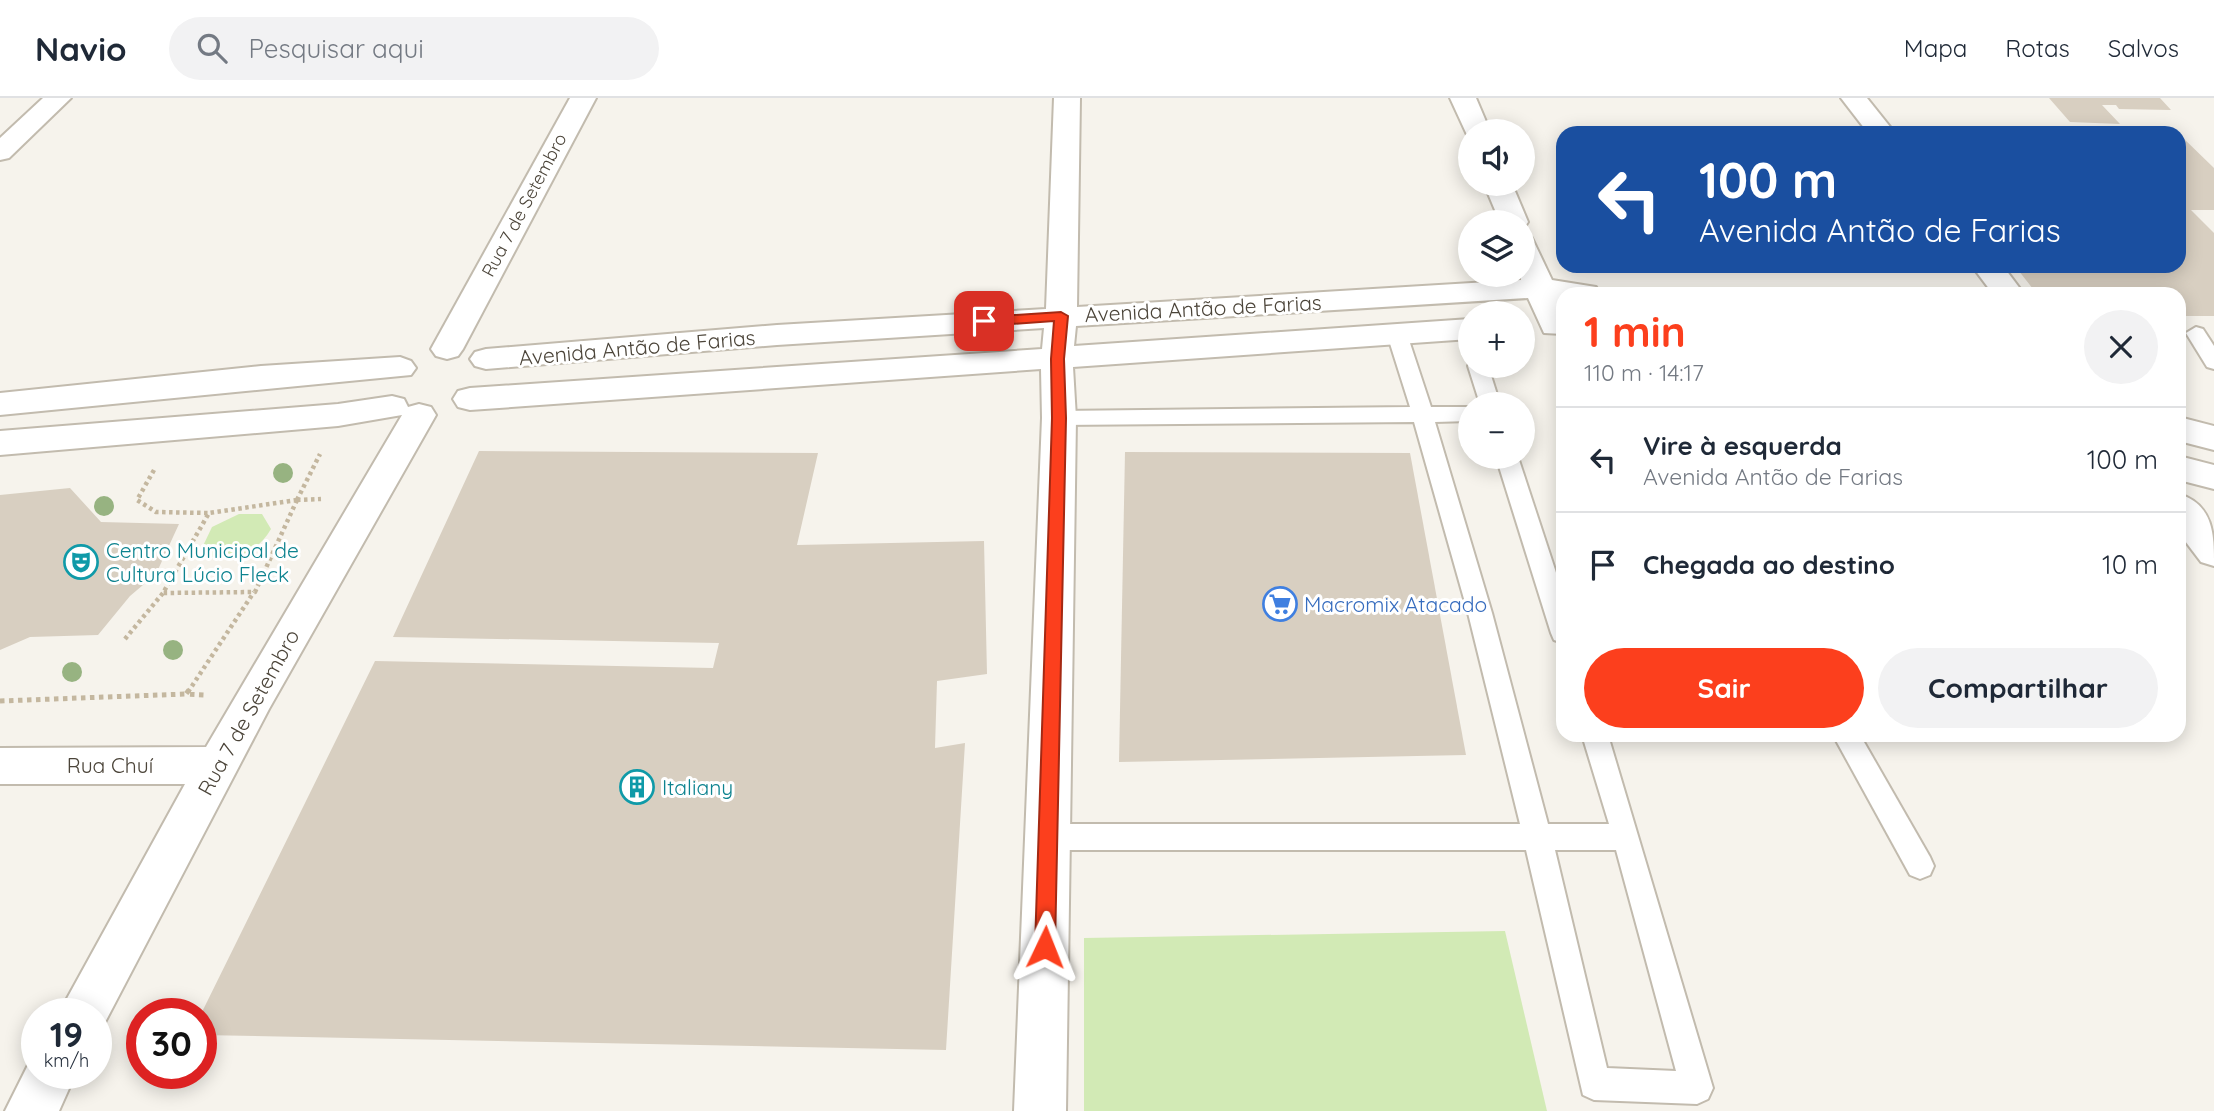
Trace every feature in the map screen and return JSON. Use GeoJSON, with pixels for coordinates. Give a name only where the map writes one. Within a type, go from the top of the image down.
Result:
{"type":"FeatureCollection","features":[{"type":"Feature","properties":{"kind":"street"},"geometry":{"type":"LineString","coordinates":[[0,152],[58,98]]}},
{"type":"Feature","properties":{"kind":"street","name":"Rua 7 de Setembro"},"geometry":{"type":"LineString","coordinates":[[447,349],[583,98]]}},
{"type":"Feature","properties":{"kind":"street"},"geometry":{"type":"LineString","coordinates":[[1040,1111],[1059,418],[1057,359],[1061,316],[1067,98]]}},
{"type":"Feature","properties":{"kind":"street"},"geometry":{"type":"LineString","coordinates":[[1463,98],[1472,119]]}},
{"type":"Feature","properties":{"kind":"street"},"geometry":{"type":"LineString","coordinates":[[1854,98],[1876,126]]}},
{"type":"Feature","properties":{"kind":"street"},"geometry":{"type":"LineString","coordinates":[[1992,273],[2004,287]]}},
{"type":"Feature","properties":{"kind":"street"},"geometry":{"type":"LineString","coordinates":[[1535,276],[1556,321]]}},
{"type":"Feature","properties":{"kind":"street","name":"Avenida Antão de Farias"},"geometry":{"type":"LineString","coordinates":[[486,359],[777,335],[1061,316],[1540,288],[1556,290]]}},
{"type":"Feature","properties":{"kind":"street"},"geometry":{"type":"LineString","coordinates":[[1535,328],[1556,329]]}},
{"type":"Feature","properties":{"kind":"street","name":"Avenida Antão de Farias"},"geometry":{"type":"LineString","coordinates":[[405,411],[437,413],[470,400],[1397,334],[1458,333]]}},
{"type":"Feature","properties":{"kind":"street"},"geometry":{"type":"LineString","coordinates":[[405,411],[385,399],[385,388],[400,368],[414,359],[447,349],[463,349],[486,359],[491,368],[489,378],[470,400]]}},
{"type":"Feature","properties":{"kind":"street"},"geometry":{"type":"LineString","coordinates":[[0,404],[273,376],[400,368]]}},
{"type":"Feature","properties":{"kind":"street"},"geometry":{"type":"LineString","coordinates":[[0,443],[405,411]]}},
{"type":"Feature","properties":{"kind":"street","name":"Rua 7 de Setembro"},"geometry":{"type":"LineString","coordinates":[[92,998],[255,697],[370,496],[405,411]]}},
{"type":"Feature","properties":{"kind":"street"},"geometry":{"type":"LineString","coordinates":[[2186,431],[2214,438]]}},
{"type":"Feature","properties":{"kind":"street"},"geometry":{"type":"LineString","coordinates":[[2186,470],[2214,477]]}},
{"type":"Feature","properties":{"kind":"street"},"geometry":{"type":"LineString","coordinates":[[2186,516],[2214,552]]}},
{"type":"Feature","properties":{"kind":"street","name":"Rua Chuí"},"geometry":{"type":"LineString","coordinates":[[0,766],[219,765]]}},
{"type":"Feature","properties":{"kind":"street"},"geometry":{"type":"LineString","coordinates":[[31,1111],[43,1089]]}},
{"type":"Feature","properties":{"kind":"lane"},"geometry":{"type":"LineString","coordinates":[[2196,333],[2214,362]]}},
{"type":"Feature","properties":{"kind":"lane"},"geometry":{"type":"LineString","coordinates":[[1397,334],[1423,415],[1540,836],[1594,1084],[1697,1088],[1628,837],[1597,742]]}},
{"type":"Feature","properties":{"kind":"lane"},"geometry":{"type":"LineString","coordinates":[[1059,418],[1458,414]]}},
{"type":"Feature","properties":{"kind":"lane"},"geometry":{"type":"LineString","coordinates":[[1511,469],[1556,611]]}},
{"type":"Feature","properties":{"kind":"lane"},"geometry":{"type":"LineString","coordinates":[[1850,742],[1920,866]]}},
{"type":"Feature","properties":{"kind":"lane"},"geometry":{"type":"LineString","coordinates":[[1048,837],[1628,837]]}},
{"type":"Feature","properties":{"kind":"path"},"geometry":{"type":"LineString","coordinates":[[163,593],[255,592],[338,415]]}},
{"type":"Feature","properties":{"kind":"path"},"geometry":{"type":"LineString","coordinates":[[155,468],[137,500],[156,512],[209,513],[297,500],[370,496]]}},
{"type":"Feature","properties":{"kind":"path"},"geometry":{"type":"LineString","coordinates":[[125,639],[163,593],[209,513]]}},
{"type":"Feature","properties":{"kind":"path"},"geometry":{"type":"LineString","coordinates":[[156,574],[176,571]]}},
{"type":"Feature","properties":{"kind":"path"},"geometry":{"type":"LineString","coordinates":[[0,701],[186,694]]}},
{"type":"Feature","properties":{"kind":"green space"},"geometry":{"type":"Polygon","coordinates":[[[239,514],[262,514],[271,529],[260,543],[248,552],[216,560],[202,548],[212,527],[239,514]]]}},
{"type":"Feature","properties":{"kind":"green space"},"geometry":{"type":"Polygon","coordinates":[[[1505,931],[1547,1111],[1084,1111],[1084,938],[1505,931]]]}},
{"type":"Feature","properties":{"kind":"building"},"geometry":{"type":"Polygon","coordinates":[[[2049,98],[2160,98],[2171,110],[2119,109],[2116,105],[2102,105],[2120,124],[2070,122],[2049,98]]]}},
{"type":"Feature","properties":{"kind":"building"},"geometry":{"type":"Polygon","coordinates":[[[2186,141],[2214,168],[2214,210],[2191,210],[2214,233],[2214,316],[2186,316],[2186,287],[2032,287],[2020,273],[2186,273],[2186,141]]]}},
{"type":"Feature","properties":{"kind":"building","name":"Italiany"},"geometry":{"type":"Polygon","coordinates":[[[479,451],[818,453],[797,545],[984,541],[987,674],[937,681],[935,748],[965,743],[946,1050],[217,1035],[217,998],[209,998],[375,661],[713,668],[719,643],[393,637],[479,451]]]}},
{"type":"Feature","properties":{"kind":"building","name":"Macromix Atacado"},"geometry":{"type":"Polygon","coordinates":[[[1125,452],[1410,453],[1466,755],[1119,762],[1125,452]]]}},
{"type":"Feature","properties":{"kind":"building","name":"Centro Municipal de Cultura Lúcio Fleck"},"geometry":{"type":"Polygon","coordinates":[[[70,488],[101,522],[179,524],[156,574],[130,596],[98,635],[30,637],[0,650],[0,495],[70,488]]]}},
{"type":"Feature","properties":{"kind":"place","name":"Centro Municipal de Cultura Lúcio Fleck"},"geometry":{"type":"Point","coordinates":[81,562]}},
{"type":"Feature","properties":{"kind":"place","name":"Macromix Atacado"},"geometry":{"type":"Point","coordinates":[1280,604]}},
{"type":"Feature","properties":{"kind":"place","name":"Italiany"},"geometry":{"type":"Point","coordinates":[637,787]}},
{"type":"Feature","properties":{"kind":"route"},"geometry":{"type":"LineString","coordinates":[[984,321],[1061,316],[1057,359],[1059,418],[1045,947]]}}]}
